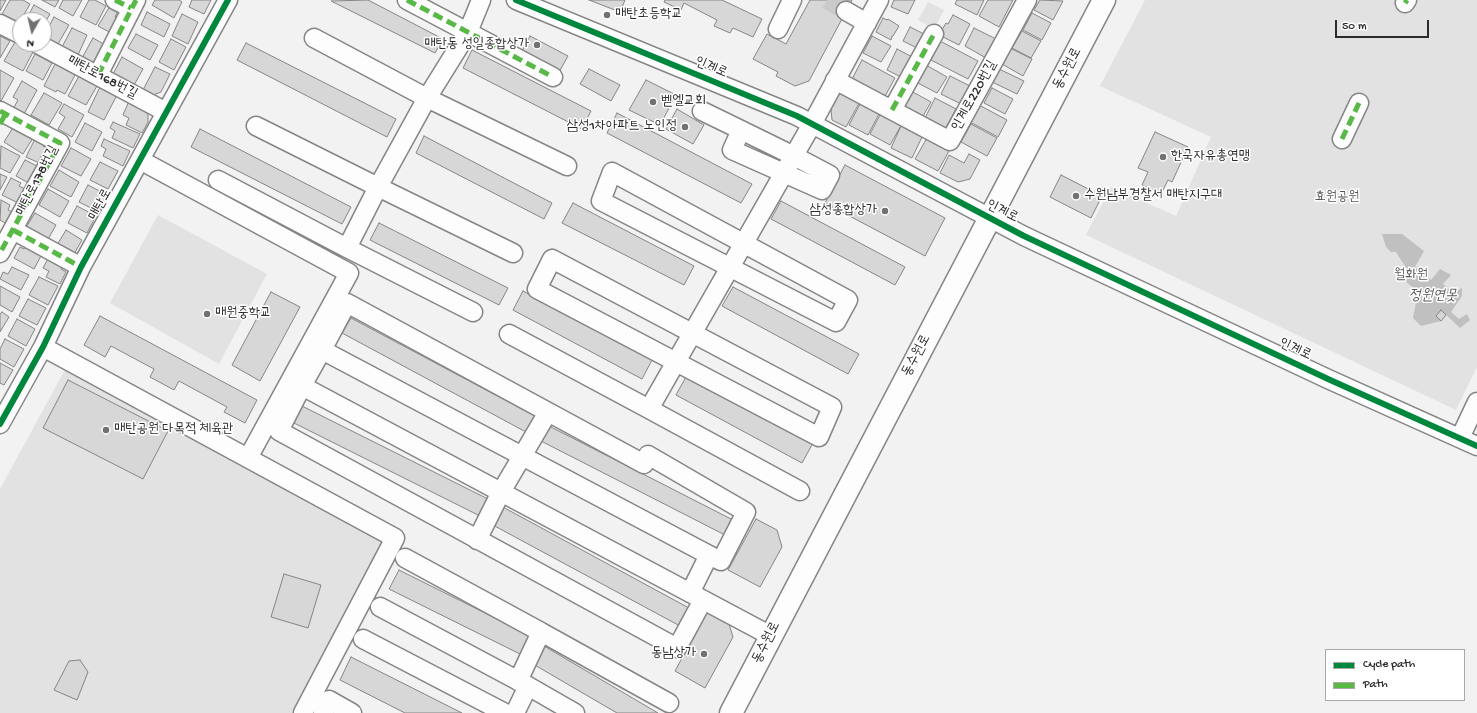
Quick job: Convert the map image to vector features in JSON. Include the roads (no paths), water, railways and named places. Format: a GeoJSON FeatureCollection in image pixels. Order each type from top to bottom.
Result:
{"type":"FeatureCollection","features":[{"type":"Feature","properties":{"kind":"main road","name":"동수원로"},"geometry":{"type":"LineString","coordinates":[[731,713],[1104,0]]}},
{"type":"Feature","properties":{"kind":"street"},"geometry":{"type":"LineString","coordinates":[[98,75],[134,4],[115,0]]}},
{"type":"Feature","properties":{"kind":"street","name":"매탄로"},"geometry":{"type":"LineString","coordinates":[[0,424],[43,347],[81,268],[228,0]]}},
{"type":"Feature","properties":{"kind":"street"},"geometry":{"type":"LineString","coordinates":[[407,0],[552,77]]}},
{"type":"Feature","properties":{"kind":"street"},"geometry":{"type":"LineString","coordinates":[[347,248],[378,187],[428,98],[468,32],[481,0]]}},
{"type":"Feature","properties":{"kind":"street","name":"인계로"},"geometry":{"type":"LineString","coordinates":[[516,0],[812,124],[989,218],[1328,379],[1477,446]]}},
{"type":"Feature","properties":{"kind":"street"},"geometry":{"type":"LineString","coordinates":[[778,29],[792,0]]}},
{"type":"Feature","properties":{"kind":"street"},"geometry":{"type":"LineString","coordinates":[[649,409],[812,124],[879,0]]}},
{"type":"Feature","properties":{"kind":"street","name":"인계로220번길"},"geometry":{"type":"LineString","coordinates":[[835,80],[950,141],[1027,0]]}},
{"type":"Feature","properties":{"kind":"street"},"geometry":{"type":"LineString","coordinates":[[846,11],[867,23]]}},
{"type":"Feature","properties":{"kind":"street"},"geometry":{"type":"LineString","coordinates":[[0,24],[12,30]]}},
{"type":"Feature","properties":{"kind":"street"},"geometry":{"type":"LineString","coordinates":[[892,110],[934,34]]}},
{"type":"Feature","properties":{"kind":"street"},"geometry":{"type":"LineString","coordinates":[[314,38],[428,98],[567,166]]}},
{"type":"Feature","properties":{"kind":"street","name":"매탄로168번길"},"geometry":{"type":"LineString","coordinates":[[52,51],[166,112]]}},
{"type":"Feature","properties":{"kind":"street"},"geometry":{"type":"LineString","coordinates":[[1342,138],[1359,103]]}},
{"type":"Feature","properties":{"kind":"street"},"geometry":{"type":"LineString","coordinates":[[702,111],[741,130],[794,156],[830,175],[822,190],[732,150],[741,130]]}},
{"type":"Feature","properties":{"kind":"street","name":"매탄로178번길"},"geometry":{"type":"LineString","coordinates":[[0,253],[60,143],[2,116]]}},
{"type":"Feature","properties":{"kind":"street"},"geometry":{"type":"LineString","coordinates":[[256,126],[513,253]]}},
{"type":"Feature","properties":{"kind":"street"},"geometry":{"type":"LineString","coordinates":[[140,160],[349,273],[248,458]]}},
{"type":"Feature","properties":{"kind":"street"},"geometry":{"type":"LineString","coordinates":[[612,172],[848,300],[836,322],[730,267],[601,201],[612,172]]}},
{"type":"Feature","properties":{"kind":"street"},"geometry":{"type":"LineString","coordinates":[[218,180],[472,312]]}},
{"type":"Feature","properties":{"kind":"street","name":"매탄로178번길"},"geometry":{"type":"LineString","coordinates":[[13,230],[81,268]]}},
{"type":"Feature","properties":{"kind":"street"},"geometry":{"type":"LineString","coordinates":[[552,259],[692,333],[832,408],[819,437],[537,289],[552,259]]}},
{"type":"Feature","properties":{"kind":"street"},"geometry":{"type":"LineString","coordinates":[[322,350],[709,555],[720,561],[746,512],[648,455],[644,464],[347,303],[302,386],[279,431],[677,648],[697,596],[709,555]]}},
{"type":"Feature","properties":{"kind":"street"},"geometry":{"type":"LineString","coordinates":[[509,334],[800,490]]}},
{"type":"Feature","properties":{"kind":"street"},"geometry":{"type":"LineString","coordinates":[[43,347],[395,538],[303,713]]}},
{"type":"Feature","properties":{"kind":"street"},"geometry":{"type":"LineString","coordinates":[[302,386],[770,636]]}},
{"type":"Feature","properties":{"kind":"street"},"geometry":{"type":"LineString","coordinates":[[1460,438],[1477,402]]}},
{"type":"Feature","properties":{"kind":"street"},"geometry":{"type":"LineString","coordinates":[[477,540],[501,492],[548,412]]}},
{"type":"Feature","properties":{"kind":"street"},"geometry":{"type":"LineString","coordinates":[[405,558],[669,704]]}},
{"type":"Feature","properties":{"kind":"street"},"geometry":{"type":"LineString","coordinates":[[380,607],[523,683],[575,713]]}},
{"type":"Feature","properties":{"kind":"street"},"geometry":{"type":"LineString","coordinates":[[515,713],[523,683],[541,632]]}},
{"type":"Feature","properties":{"kind":"street"},"geometry":{"type":"LineString","coordinates":[[363,639],[506,713]]}},
{"type":"Feature","properties":{"kind":"street"},"geometry":{"type":"LineString","coordinates":[[323,713],[329,700],[352,713]]}},
{"type":"Feature","properties":{"kind":"water","name":"정원연못"},"geometry":{"type":"Polygon","coordinates":[[[1382,234],[1402,234],[1424,251],[1415,267],[1431,280],[1440,269],[1451,275],[1443,284],[1453,293],[1462,288],[1462,296],[1451,312],[1459,319],[1467,314],[1470,320],[1460,328],[1441,310],[1436,316],[1441,321],[1421,326],[1413,318],[1418,292],[1404,280],[1408,271],[1396,252],[1391,252],[1386,247],[1382,234]]]}},
{"type":"Feature","properties":{"kind":"tunnel"},"geometry":{"type":"LineString","coordinates":[[827,0],[846,11]]}},
{"type":"Feature","properties":{"kind":"place","name":"매탄초등학교"},"geometry":{"type":"Point","coordinates":[607,15]}},
{"type":"Feature","properties":{"kind":"place","name":"매탄동 성일종합상가"},"geometry":{"type":"Point","coordinates":[537,45]}},
{"type":"Feature","properties":{"kind":"place","name":"벧엘교회"},"geometry":{"type":"Point","coordinates":[653,102]}},
{"type":"Feature","properties":{"kind":"place","name":"삼성1차아파트 노인정"},"geometry":{"type":"Point","coordinates":[685,127]}},
{"type":"Feature","properties":{"kind":"place","name":"한국자유총연맹"},"geometry":{"type":"Point","coordinates":[1163,157]}},
{"type":"Feature","properties":{"kind":"place","name":"수원남부경찰서 매탄지구대"},"geometry":{"type":"Point","coordinates":[1076,196]}},
{"type":"Feature","properties":{"kind":"place","name":"삼성종합상가"},"geometry":{"type":"Point","coordinates":[885,211]}},
{"type":"Feature","properties":{"kind":"place","name":"매원중학교"},"geometry":{"type":"Point","coordinates":[207,314]}},
{"type":"Feature","properties":{"kind":"place","name":"매탄공원 다목적 체육관"},"geometry":{"type":"Point","coordinates":[106,430]}},
{"type":"Feature","properties":{"kind":"place","name":"동남상가"},"geometry":{"type":"Point","coordinates":[704,654]}},
{"type":"Feature","properties":{"kind":"park label","name":"효원공원"},"geometry":{"type":"Point","coordinates":[1337,198]}},
{"type":"Feature","properties":{"kind":"park label","name":"월화원"},"geometry":{"type":"Point","coordinates":[1411,276]}}]}
